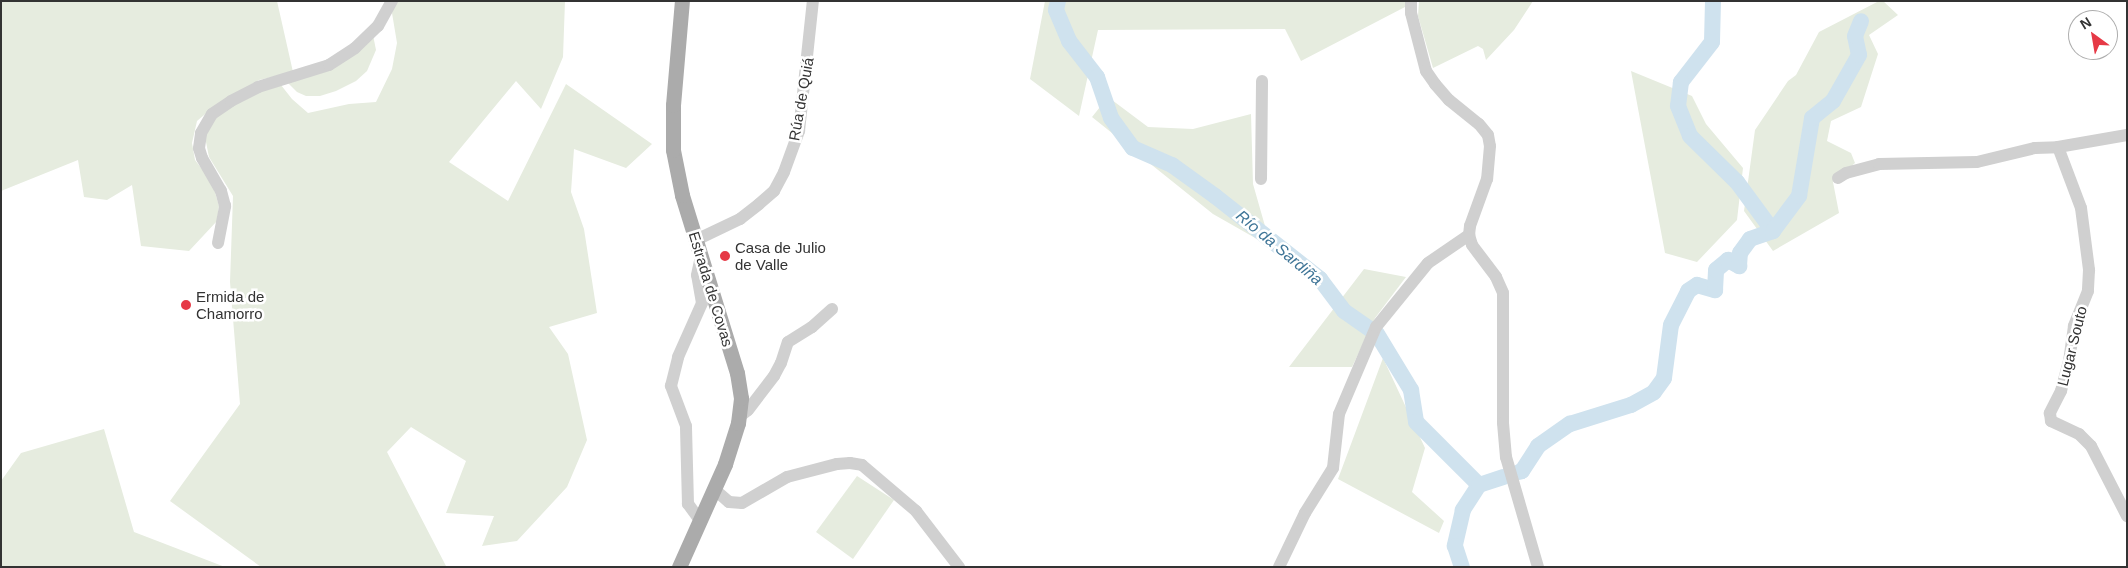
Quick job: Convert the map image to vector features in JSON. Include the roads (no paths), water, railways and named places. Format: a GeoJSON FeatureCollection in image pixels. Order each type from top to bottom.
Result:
{"type":"FeatureCollection","features":[{"type":"Feature","properties":{"kind":"main road","name":"Estrada de Covas"},"geometry":{"type":"LineString","coordinates":[[679,567],[725,464],[739,417],[741,398],[737,373],[682,195],[672,150],[673,105],[682,1]]}},
{"type":"Feature","properties":{"kind":"street"},"geometry":{"type":"LineString","coordinates":[[218,242],[225,206],[221,191],[202,158],[199,148],[201,133],[212,114],[230,101],[258,87],[329,65],[356,48],[367,37],[382,19],[392,1]]}},
{"type":"Feature","properties":{"kind":"street","name":"Rúa de Quiá"},"geometry":{"type":"LineString","coordinates":[[696,240],[740,219],[774,191],[784,172],[799,131],[813,1]]}},
{"type":"Feature","properties":{"kind":"street"},"geometry":{"type":"LineString","coordinates":[[1411,1],[1411,14],[1426,70],[1444,95],[1479,124],[1488,136],[1490,146],[1487,179],[1470,226],[1469,234],[1472,245],[1496,277],[1503,293],[1503,423],[1506,457],[1538,567]]}},
{"type":"Feature","properties":{"kind":"street"},"geometry":{"type":"LineString","coordinates":[[1261,179],[1262,81]]}},
{"type":"Feature","properties":{"kind":"street"},"geometry":{"type":"LineString","coordinates":[[1838,178],[1846,173],[1879,164],[1968,162],[2036,148],[2058,147],[2127,135]]}},
{"type":"Feature","properties":{"kind":"street","name":"Lugar Souto"},"geometry":{"type":"LineString","coordinates":[[2058,147],[2081,208],[2089,270],[2088,290],[2074,326],[2069,361],[2061,391],[2050,413],[2051,421],[2079,434],[2091,446],[2127,516]]}},
{"type":"Feature","properties":{"kind":"street"},"geometry":{"type":"LineString","coordinates":[[1279,567],[1305,513],[1333,468],[1339,414],[1376,327],[1428,263],[1469,234]]}},
{"type":"Feature","properties":{"kind":"street"},"geometry":{"type":"LineString","coordinates":[[700,519],[688,504],[686,426],[671,386],[678,357],[702,304],[697,275],[701,256]]}},
{"type":"Feature","properties":{"kind":"street"},"geometry":{"type":"LineString","coordinates":[[739,417],[748,410],[774,376],[781,363],[788,342],[812,327],[832,310]]}},
{"type":"Feature","properties":{"kind":"street"},"geometry":{"type":"LineString","coordinates":[[714,489],[729,502],[742,503],[787,477],[837,464],[850,463],[862,465],[916,511],[959,567]]}},
{"type":"Feature","properties":{"kind":"waterway","name":"Río da Sardiña"},"geometry":{"type":"LineString","coordinates":[[1058,1],[1056,10],[1069,41],[1097,77],[1111,118],[1133,148],[1172,165],[1215,196],[1320,279],[1344,311],[1377,334],[1411,390],[1416,422],[1479,485],[1463,510],[1455,546],[1462,567]]}},
{"type":"Feature","properties":{"kind":"waterway"},"geometry":{"type":"LineString","coordinates":[[1713,1],[1712,42],[1681,82],[1678,106],[1690,136],[1737,182],[1773,231]]}},
{"type":"Feature","properties":{"kind":"waterway"},"geometry":{"type":"LineString","coordinates":[[1519,472],[1522,471],[1538,446],[1570,424],[1631,405],[1654,392],[1664,378],[1671,325],[1688,291],[1697,285],[1715,290],[1716,270],[1728,260],[1739,266],[1740,253],[1750,239],[1773,231],[1799,196],[1812,118],[1833,101],[1859,55],[1855,36],[1861,21]]}},
{"type":"Feature","properties":{"kind":"waterway"},"geometry":{"type":"LineString","coordinates":[[1479,485],[1504,477]]}},
{"type":"Feature","properties":{"kind":"place","name":"Casa de Julio de Valle"},"geometry":{"type":"Point","coordinates":[725,256]}},
{"type":"Feature","properties":{"kind":"place","name":"Ermida de Chamorro"},"geometry":{"type":"Point","coordinates":[186,305]}}]}
